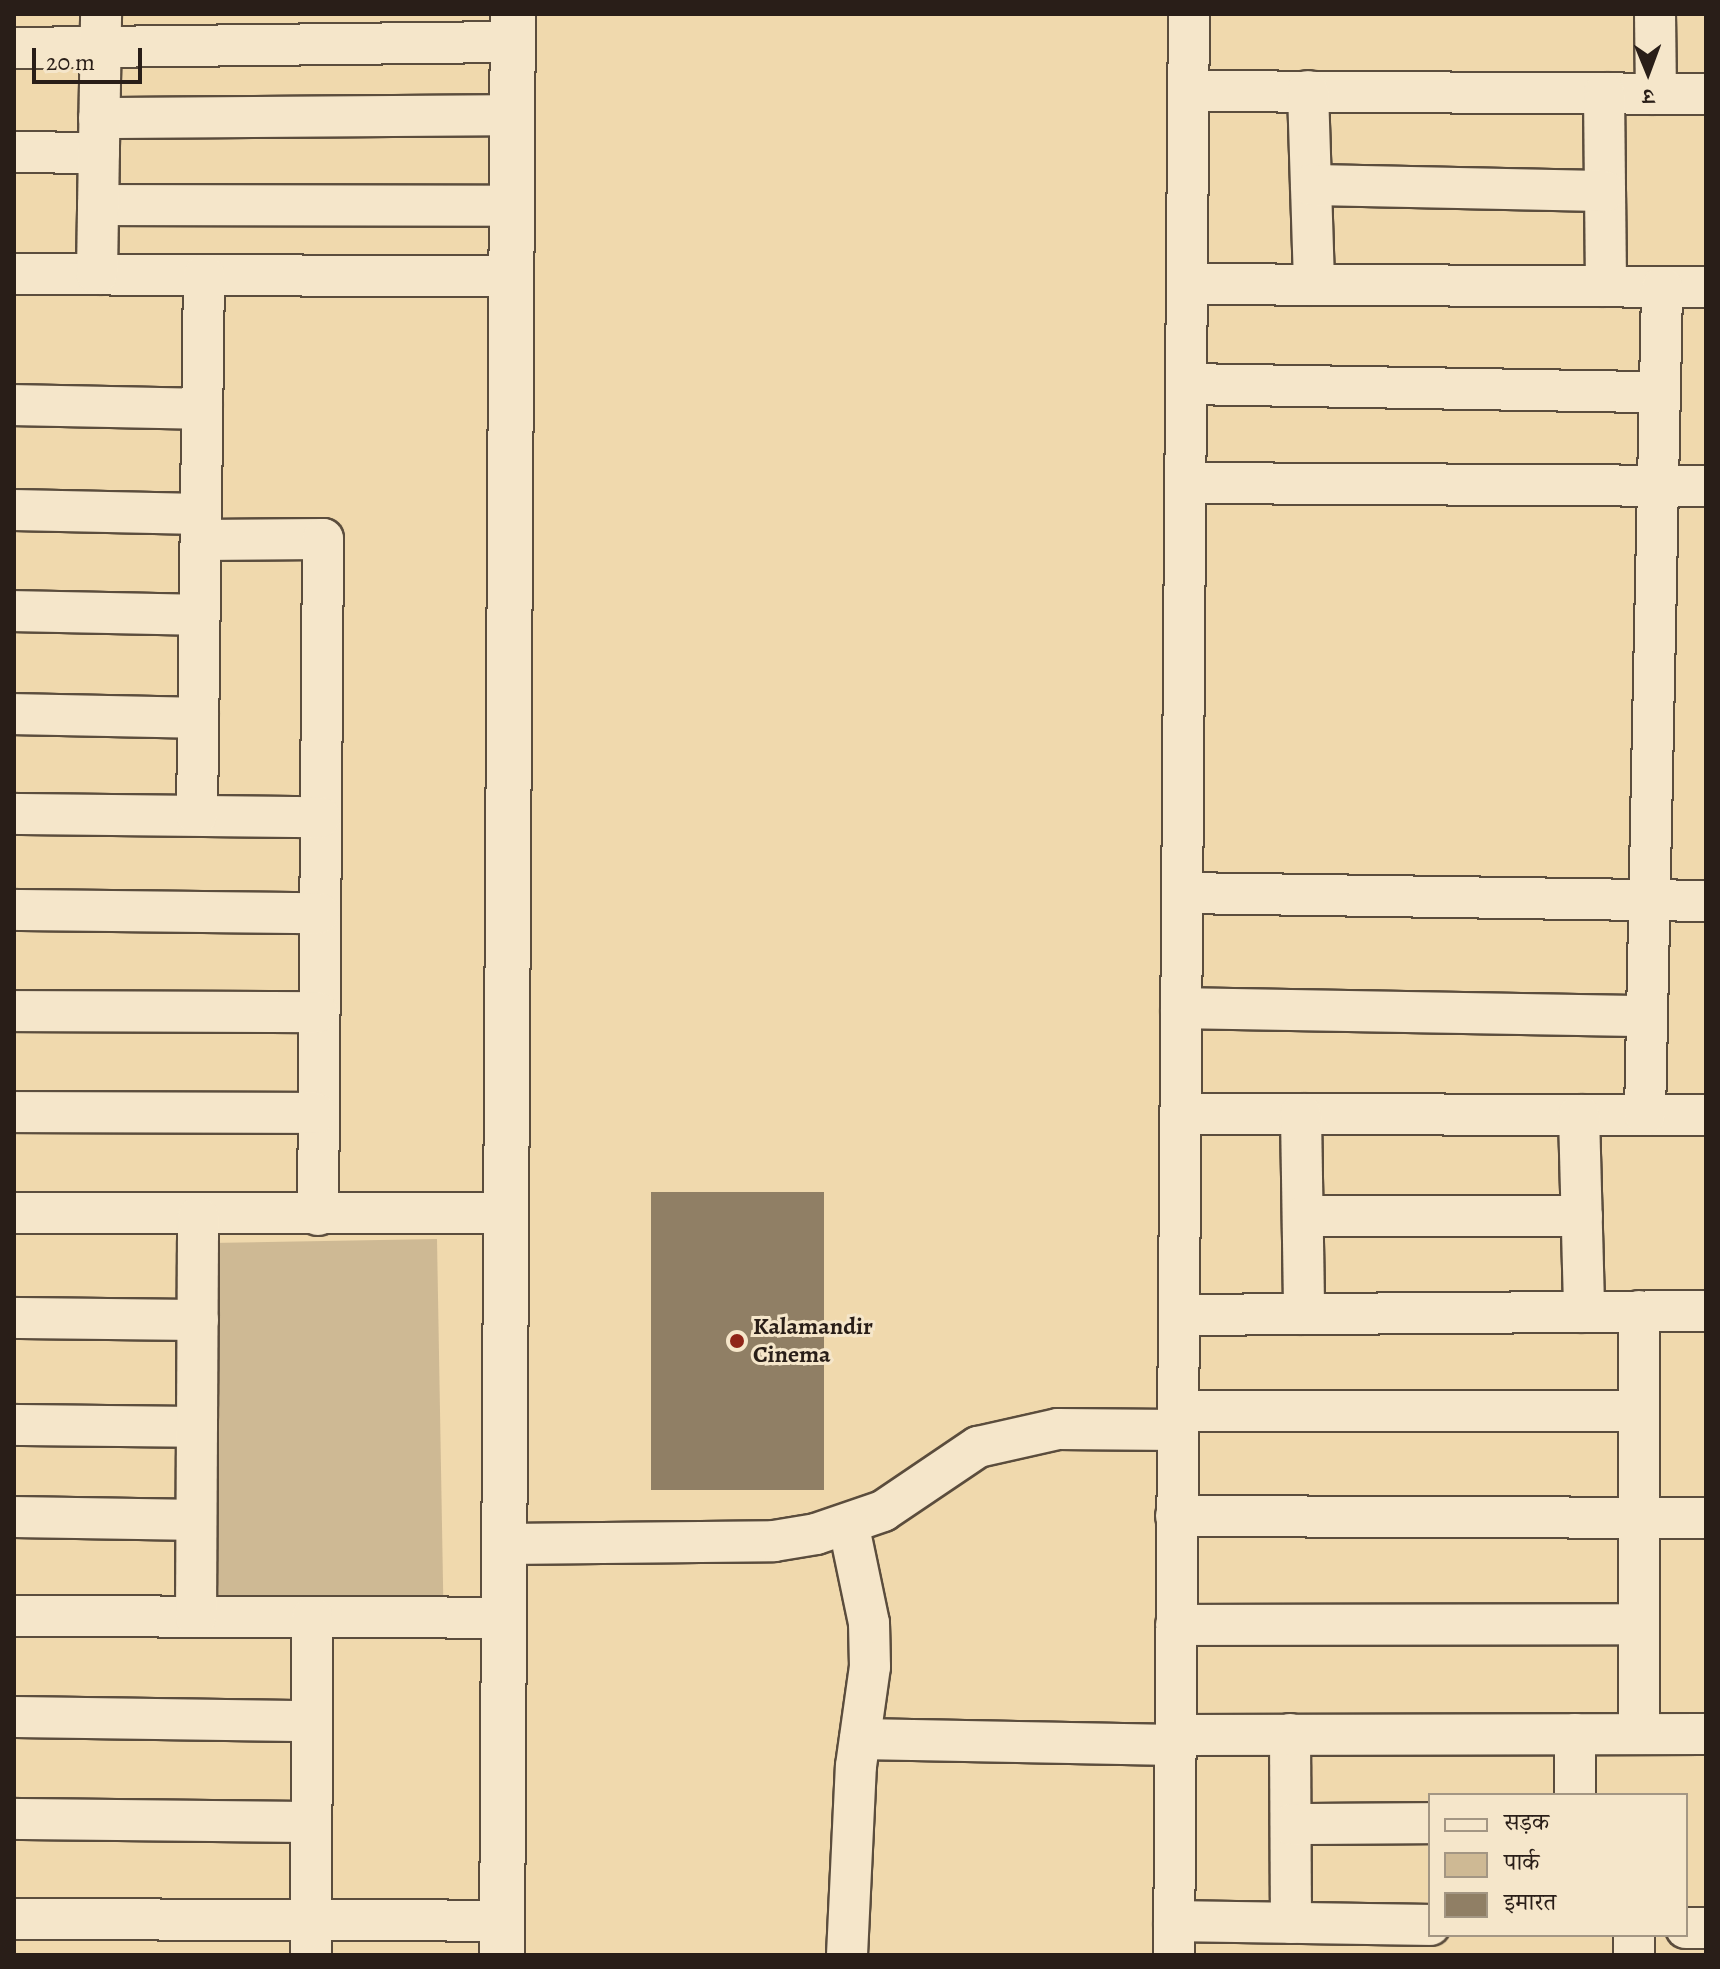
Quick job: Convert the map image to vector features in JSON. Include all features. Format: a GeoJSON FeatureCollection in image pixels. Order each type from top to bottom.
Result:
{"type":"FeatureCollection","features":[{"type":"Feature","properties":{"kind":"street"},"geometry":{"type":"LineString","coordinates":[[1189,14],[1174,1938],[1291,1923],[1428,1925]]}},
{"type":"Feature","properties":{"kind":"street"},"geometry":{"type":"LineString","coordinates":[[1655,14],[1656,94]]}},
{"type":"Feature","properties":{"kind":"street"},"geometry":{"type":"LineString","coordinates":[[14,48],[100,31],[513,28],[502,1938],[311,1937],[14,1919]]}},
{"type":"Feature","properties":{"kind":"street"},"geometry":{"type":"LineString","coordinates":[[97,274],[100,31]]}},
{"type":"Feature","properties":{"kind":"street"},"geometry":{"type":"LineString","coordinates":[[1189,91],[1706,94]]}},
{"type":"Feature","properties":{"kind":"street"},"geometry":{"type":"LineString","coordinates":[[1308,91],[1314,285]]}},
{"type":"Feature","properties":{"kind":"street"},"geometry":{"type":"LineString","coordinates":[[1604,93],[1606,286]]}},
{"type":"Feature","properties":{"kind":"street"},"geometry":{"type":"LineString","coordinates":[[14,152],[99,136],[513,115]]}},
{"type":"Feature","properties":{"kind":"street"},"geometry":{"type":"LineString","coordinates":[[1311,185],[1605,191]]}},
{"type":"Feature","properties":{"kind":"street"},"geometry":{"type":"LineString","coordinates":[[98,205],[512,206]]}},
{"type":"Feature","properties":{"kind":"street"},"geometry":{"type":"LineString","coordinates":[[14,274],[512,277]]}},
{"type":"Feature","properties":{"kind":"street"},"geometry":{"type":"LineString","coordinates":[[197,815],[204,275]]}},
{"type":"Feature","properties":{"kind":"street"},"geometry":{"type":"LineString","coordinates":[[1187,284],[1706,287]]}},
{"type":"Feature","properties":{"kind":"street"},"geometry":{"type":"LineString","coordinates":[[1645,1115],[1645,900],[1662,287]]}},
{"type":"Feature","properties":{"kind":"street"},"geometry":{"type":"LineString","coordinates":[[1186,384],[1659,392]]}},
{"type":"Feature","properties":{"kind":"street"},"geometry":{"type":"LineString","coordinates":[[14,405],[202,409]]}},
{"type":"Feature","properties":{"kind":"street"},"geometry":{"type":"LineString","coordinates":[[1185,483],[1706,486]]}},
{"type":"Feature","properties":{"kind":"street"},"geometry":{"type":"LineString","coordinates":[[14,510],[323,539],[316,1113],[318,1215]]}},
{"type":"Feature","properties":{"kind":"street"},"geometry":{"type":"LineString","coordinates":[[14,611],[199,615]]}},
{"type":"Feature","properties":{"kind":"street"},"geometry":{"type":"LineString","coordinates":[[14,714],[198,718]]}},
{"type":"Feature","properties":{"kind":"street"},"geometry":{"type":"LineString","coordinates":[[14,814],[320,817]]}},
{"type":"Feature","properties":{"kind":"street"},"geometry":{"type":"LineString","coordinates":[[1182,893],[1706,901]]}},
{"type":"Feature","properties":{"kind":"street"},"geometry":{"type":"LineString","coordinates":[[14,910],[319,913]]}},
{"type":"Feature","properties":{"kind":"street"},"geometry":{"type":"LineString","coordinates":[[1181,1008],[1645,1016]]}},
{"type":"Feature","properties":{"kind":"street"},"geometry":{"type":"LineString","coordinates":[[14,1011],[317,1012]]}},
{"type":"Feature","properties":{"kind":"street"},"geometry":{"type":"LineString","coordinates":[[14,1112],[316,1113]]}},
{"type":"Feature","properties":{"kind":"street"},"geometry":{"type":"LineString","coordinates":[[1180,1114],[1706,1115]]}},
{"type":"Feature","properties":{"kind":"street"},"geometry":{"type":"LineString","coordinates":[[1301,1114],[1304,1314]]}},
{"type":"Feature","properties":{"kind":"street"},"geometry":{"type":"LineString","coordinates":[[1579,1115],[1584,1312]]}},
{"type":"Feature","properties":{"kind":"street"},"geometry":{"type":"LineString","coordinates":[[14,1213],[198,1217],[506,1213]]}},
{"type":"Feature","properties":{"kind":"street"},"geometry":{"type":"LineString","coordinates":[[1303,1216],[1582,1216]]}},
{"type":"Feature","properties":{"kind":"street"},"geometry":{"type":"LineString","coordinates":[[196,1617],[198,1217]]}},
{"type":"Feature","properties":{"kind":"street"},"geometry":{"type":"LineString","coordinates":[[1639,1311],[1639,1734]]}},
{"type":"Feature","properties":{"kind":"street"},"geometry":{"type":"LineString","coordinates":[[1179,1315],[1706,1311]]}},
{"type":"Feature","properties":{"kind":"street"},"geometry":{"type":"LineString","coordinates":[[14,1318],[198,1320]]}},
{"type":"Feature","properties":{"kind":"street"},"geometry":{"type":"LineString","coordinates":[[504,1544],[774,1541],[849,1527],[978,1447],[1058,1429],[1178,1420],[1639,1411]]}},
{"type":"Feature","properties":{"kind":"street"},"geometry":{"type":"LineString","coordinates":[[14,1425],[197,1427]]}},
{"type":"Feature","properties":{"kind":"street"},"geometry":{"type":"LineString","coordinates":[[1176,1516],[1706,1518]]}},
{"type":"Feature","properties":{"kind":"street"},"geometry":{"type":"LineString","coordinates":[[14,1517],[196,1520]]}},
{"type":"Feature","properties":{"kind":"street"},"geometry":{"type":"LineString","coordinates":[[847,1955],[869,1623],[849,1527]]}},
{"type":"Feature","properties":{"kind":"street"},"geometry":{"type":"LineString","coordinates":[[14,1616],[503,1618]]}},
{"type":"Feature","properties":{"kind":"street"},"geometry":{"type":"LineString","coordinates":[[311,1937],[312,1617]]}},
{"type":"Feature","properties":{"kind":"street"},"geometry":{"type":"LineString","coordinates":[[1176,1625],[1639,1624]]}},
{"type":"Feature","properties":{"kind":"street"},"geometry":{"type":"LineString","coordinates":[[14,1717],[311,1721]]}},
{"type":"Feature","properties":{"kind":"street"},"geometry":{"type":"LineString","coordinates":[[860,1739],[1175,1740],[1290,1734],[1706,1734]]}},
{"type":"Feature","properties":{"kind":"street"},"geometry":{"type":"LineString","coordinates":[[1290,1734],[1291,1923]]}},
{"type":"Feature","properties":{"kind":"street"},"geometry":{"type":"LineString","coordinates":[[1575,1734],[1575,1793]]}},
{"type":"Feature","properties":{"kind":"street"},"geometry":{"type":"LineString","coordinates":[[14,1819],[311,1822]]}},
{"type":"Feature","properties":{"kind":"street"},"geometry":{"type":"LineString","coordinates":[[1291,1824],[1428,1823]]}},
{"type":"Feature","properties":{"kind":"green space"},"geometry":{"type":"Polygon","coordinates":[[[437,1239],[443,1595],[216,1599],[210,1243],[437,1239]]]}},
{"type":"Feature","properties":{"kind":"building","name":"Kalamandir Cinema"},"geometry":{"type":"Polygon","coordinates":[[[651,1192],[824,1192],[824,1490],[651,1490],[651,1192]]]}},
{"type":"Feature","properties":{"kind":"place","name":"Kalamandir Cinema"},"geometry":{"type":"Point","coordinates":[737,1341]}}]}
